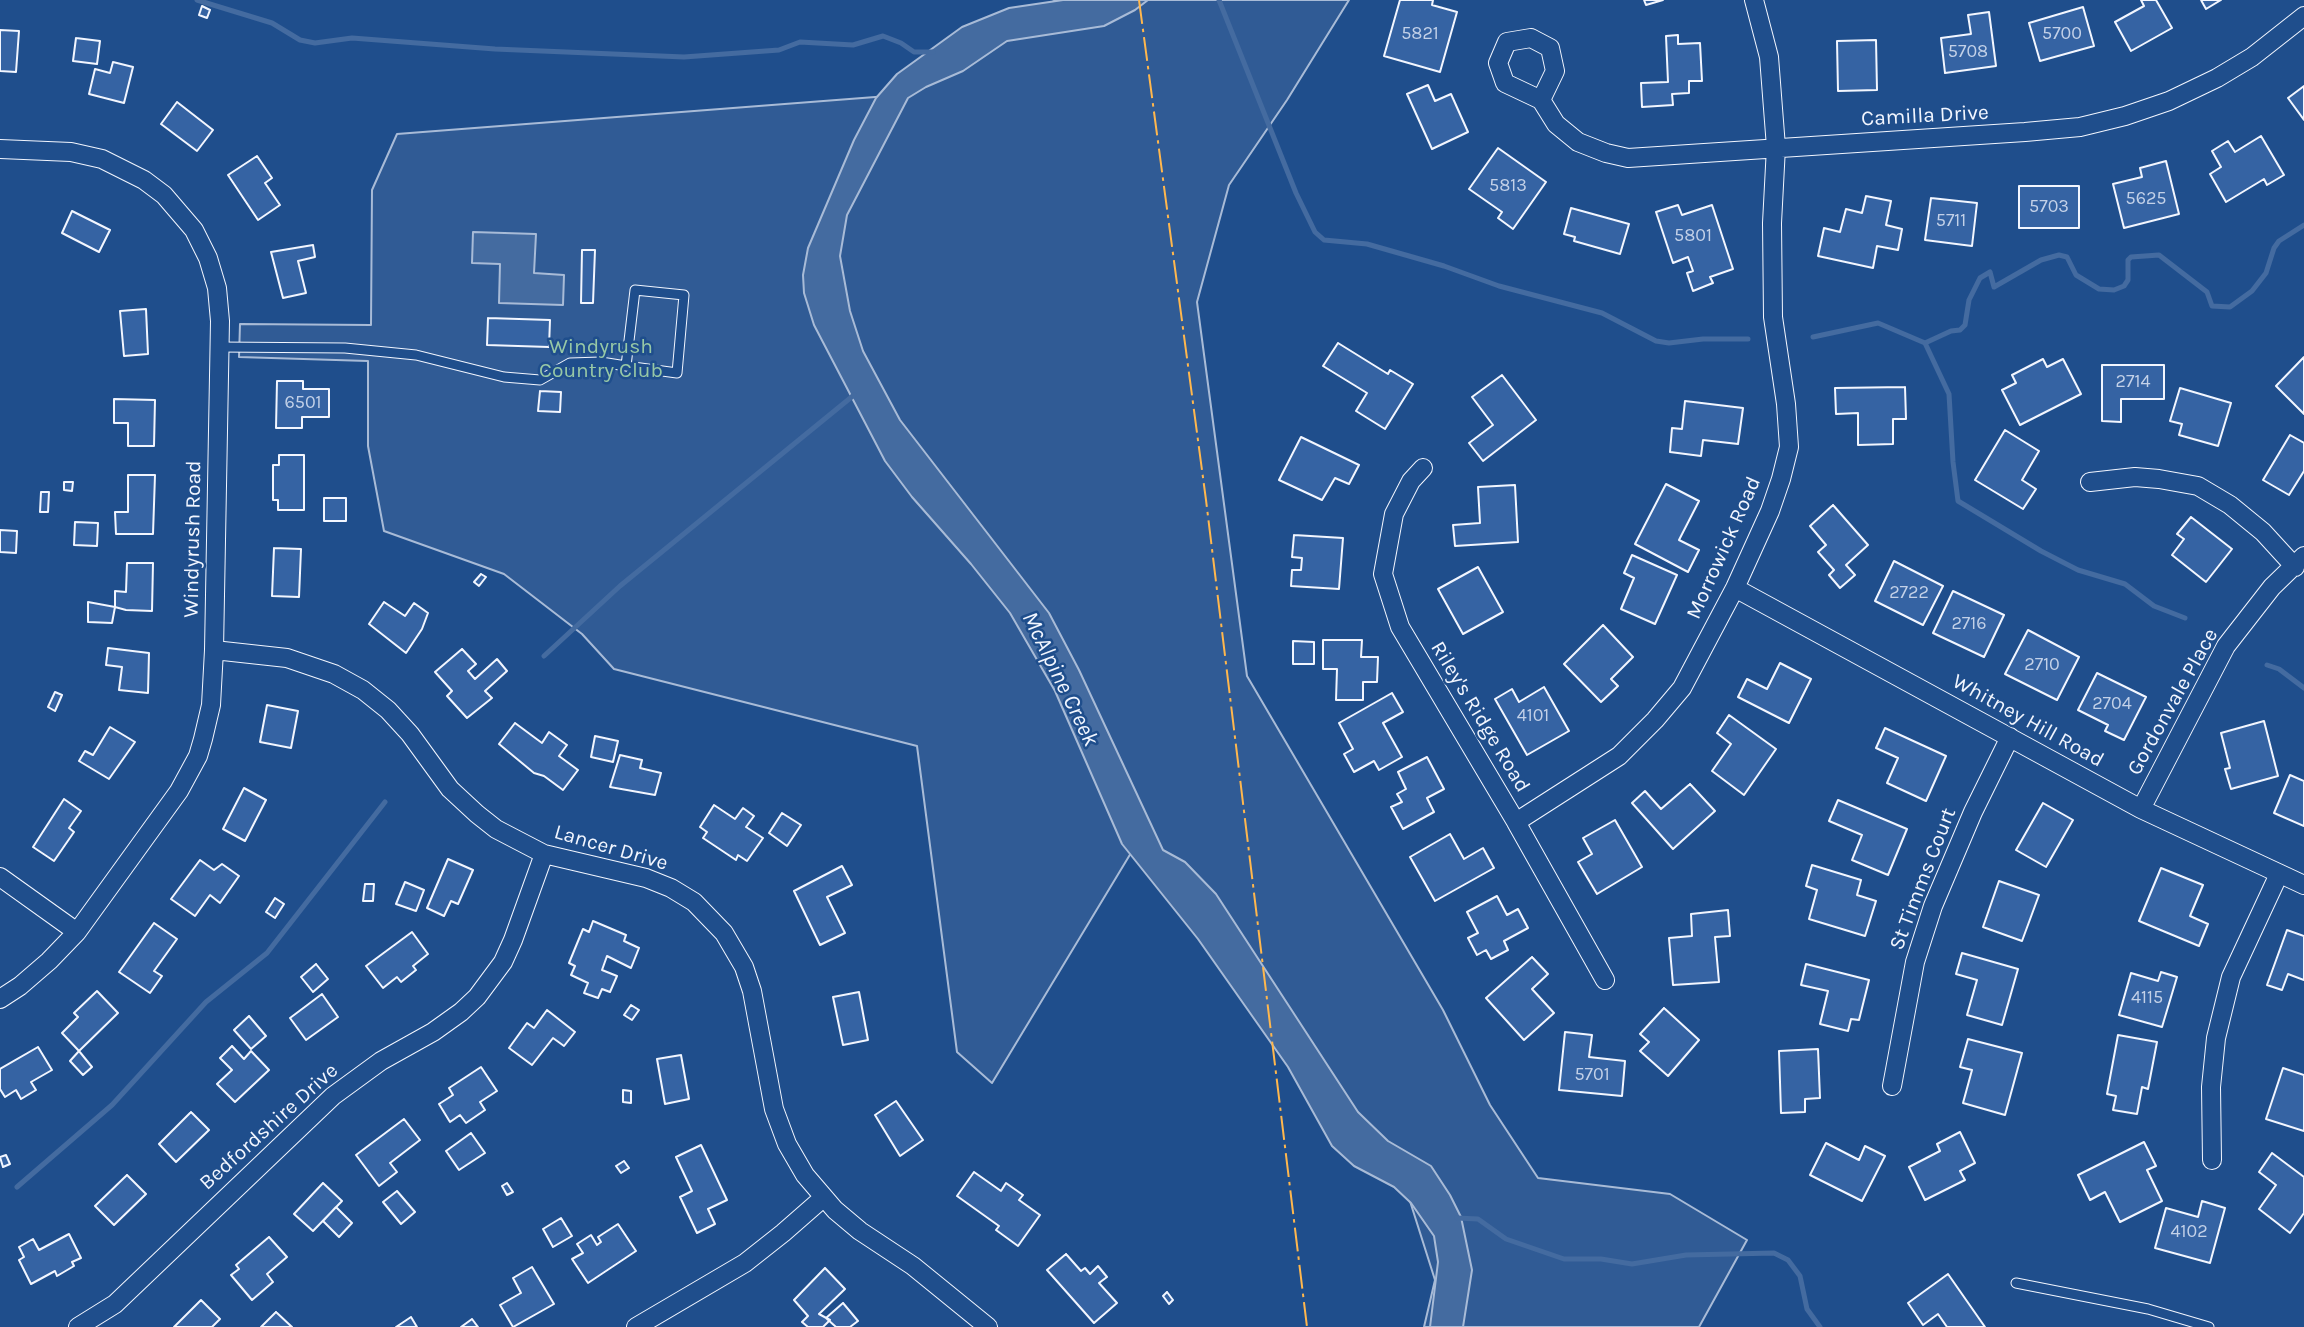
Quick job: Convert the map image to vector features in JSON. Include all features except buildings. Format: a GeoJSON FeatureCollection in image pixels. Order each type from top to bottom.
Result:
{"type":"FeatureCollection","features":[{"type":"Feature","properties":{"kind":"street","name":"Morrowick Road"},"geometry":{"type":"LineString","coordinates":[[1516,822],[1619,756],[1682,688],[1735,588],[1770,510],[1789,447],[1786,404],[1773,317],[1772,223],[1776,147],[1769,57],[1754,0]]}},
{"type":"Feature","properties":{"kind":"street","name":"Camilla Drive"},"geometry":{"type":"LineString","coordinates":[[1541,100],[1556,124],[1578,142],[1628,158],[2080,127],[2102,123],[2169,101],[2217,78],[2252,57],[2304,16]]}},
{"type":"Feature","properties":{"kind":"street","name":"Windyrush Road"},"geometry":{"type":"LineString","coordinates":[[0,149],[71,152],[102,159],[145,180],[164,195],[194,230],[208,258],[219,304],[214,650],[211,705],[203,739],[179,791],[76,932],[50,961],[0,999]]}},
{"type":"Feature","properties":{"kind":"street","name":"Riley's Ridge Road"},"geometry":{"type":"LineString","coordinates":[[1423,468],[1411,481],[1394,514],[1382,574],[1400,627],[1516,822],[1605,980]]}},
{"type":"Feature","properties":{"kind":"street"},"geometry":{"type":"LineString","coordinates":[[2090,482],[2115,477],[2135,477],[2198,486],[2230,505],[2299,562]]}},
{"type":"Feature","properties":{"kind":"street","name":"Gordonvale Place"},"geometry":{"type":"LineString","coordinates":[[2141,809],[2226,646],[2272,587],[2299,562]]}},
{"type":"Feature","properties":{"kind":"street","name":"Whitney Hill Road"},"geometry":{"type":"LineString","coordinates":[[1735,588],[2141,809],[2304,885]]}},
{"type":"Feature","properties":{"kind":"street","name":"Lancer Drive"},"geometry":{"type":"LineString","coordinates":[[214,650],[287,658],[327,670],[363,690],[388,710],[410,734],[439,775],[470,808],[496,829],[544,853],[646,878],[671,888],[694,902],[713,920],[739,955],[748,979],[774,1109],[780,1128],[805,1175],[823,1198],[860,1231],[913,1266],[988,1327]]}},
{"type":"Feature","properties":{"kind":"street","name":"St Timms Court"},"geometry":{"type":"LineString","coordinates":[[1892,1086],[1915,962],[1933,906],[1973,812],[2010,737]]}},
{"type":"Feature","properties":{"kind":"street","name":"Bedfordshire Drive"},"geometry":{"type":"LineString","coordinates":[[78,1327],[115,1304],[333,1096],[382,1061],[433,1032],[461,1012],[477,996],[503,962],[544,853]]}},
{"type":"Feature","properties":{"kind":"street"},"geometry":{"type":"LineString","coordinates":[[2213,1160],[2211,1087],[2216,1038],[2231,977],[2279,874]]}},
{"type":"Feature","properties":{"kind":"street"},"geometry":{"type":"LineString","coordinates":[[0,877],[76,932]]}},
{"type":"Feature","properties":{"kind":"street"},"geometry":{"type":"LineString","coordinates":[[636,1327],[745,1263],[823,1198]]}},
{"type":"Feature","properties":{"kind":"lane"},"geometry":{"type":"LineString","coordinates":[[219,347],[345,348],[416,355],[504,377],[540,380],[570,363],[601,362],[626,366],[677,373],[684,295],[635,290],[626,366]]}},
{"type":"Feature","properties":{"kind":"lane"},"geometry":{"type":"LineString","coordinates":[[2017,1283],[2147,1309],[2209,1327]]}},
{"type":"Feature","properties":{"kind":"shaded area"},"geometry":{"type":"Polygon","coordinates":[[[1056,0],[1349,0],[1287,100],[1229,185],[1197,302],[1247,676],[1443,1010],[1490,1105],[1538,1178],[1670,1194],[1747,1240],[1699,1327],[1424,1327],[1435,1280],[1409,1198],[1137,843],[992,1083],[957,1052],[917,746],[614,669],[582,634],[504,574],[384,531],[368,446],[368,361],[239,357],[240,324],[371,325],[372,190],[397,134],[901,95],[937,65],[1056,0]]]}},
{"type":"Feature","properties":{"kind":"water","name":"McAlpine Creek"},"geometry":{"type":"Polygon","coordinates":[[[1063,0],[1148,0],[1104,26],[1007,41],[963,71],[908,98],[847,215],[840,256],[850,311],[863,351],[900,420],[1049,613],[1079,670],[1163,850],[1185,862],[1216,894],[1358,1112],[1388,1141],[1431,1166],[1450,1195],[1461,1217],[1472,1270],[1463,1327],[1430,1327],[1438,1262],[1434,1236],[1411,1203],[1394,1187],[1354,1166],[1332,1146],[1288,1067],[1198,939],[1122,844],[1055,691],[1010,613],[885,461],[814,325],[804,293],[803,275],[808,248],[854,140],[876,98],[897,74],[962,27],[1009,8],[1063,0]]]}},
{"type":"Feature","properties":{"kind":"water"},"geometry":{"type":"Polygon","coordinates":[[[473,232],[536,234],[534,273],[564,275],[563,305],[499,303],[500,264],[472,263],[473,232]]]}},
{"type":"Feature","properties":{"kind":"waterway"},"geometry":{"type":"LineString","coordinates":[[197,0],[272,23],[300,40],[315,43],[352,38],[495,49],[684,57],[779,50],[800,42],[853,45],[883,36],[914,52],[933,52]]}},
{"type":"Feature","properties":{"kind":"waterway"},"geometry":{"type":"LineString","coordinates":[[1219,0],[1296,193],[1315,232],[1324,240],[1367,244],[1444,266],[1499,286],[1602,313],[1656,341],[1669,343],[1703,339],[1748,339]]}},
{"type":"Feature","properties":{"kind":"waterway"},"geometry":{"type":"LineString","coordinates":[[1925,343],[1951,331],[1960,330],[1965,325],[1969,300],[1980,278],[1990,272],[1994,287],[2041,260],[2059,255],[2067,257],[2076,275],[2099,289],[2114,290],[2124,286],[2128,280],[2128,260],[2131,257],[2159,255],[2207,292],[2212,306],[2230,307],[2252,291],[2266,273],[2279,241],[2304,225]]}},
{"type":"Feature","properties":{"kind":"waterway"},"geometry":{"type":"LineString","coordinates":[[1813,337],[1878,323],[1925,343],[1949,394],[1958,501],[2041,551],[2078,570],[2125,584],[2154,606],[2185,618]]}},
{"type":"Feature","properties":{"kind":"waterway"},"geometry":{"type":"LineString","coordinates":[[544,656],[620,586],[854,395]]}},
{"type":"Feature","properties":{"kind":"waterway"},"geometry":{"type":"LineString","coordinates":[[2267,665],[2279,669],[2304,688]]}},
{"type":"Feature","properties":{"kind":"waterway"},"geometry":{"type":"LineString","coordinates":[[17,1187],[112,1105],[206,1002],[267,953],[385,802]]}},
{"type":"Feature","properties":{"kind":"waterway"},"geometry":{"type":"LineString","coordinates":[[1457,1218],[1478,1219],[1506,1239],[1564,1259],[1601,1259],[1632,1264],[1686,1255],[1774,1253],[1788,1260],[1800,1276],[1807,1309],[1820,1327]]}},
{"type":"Feature","properties":{"kind":"power"},"geometry":{"type":"LineString","coordinates":[[1139,0],[1206,500],[1307,1327]]}},
{"type":"Feature","properties":{"kind":"park label","name":"Windyrush Country Club"},"geometry":{"type":"Point","coordinates":[601,359]}}]}
